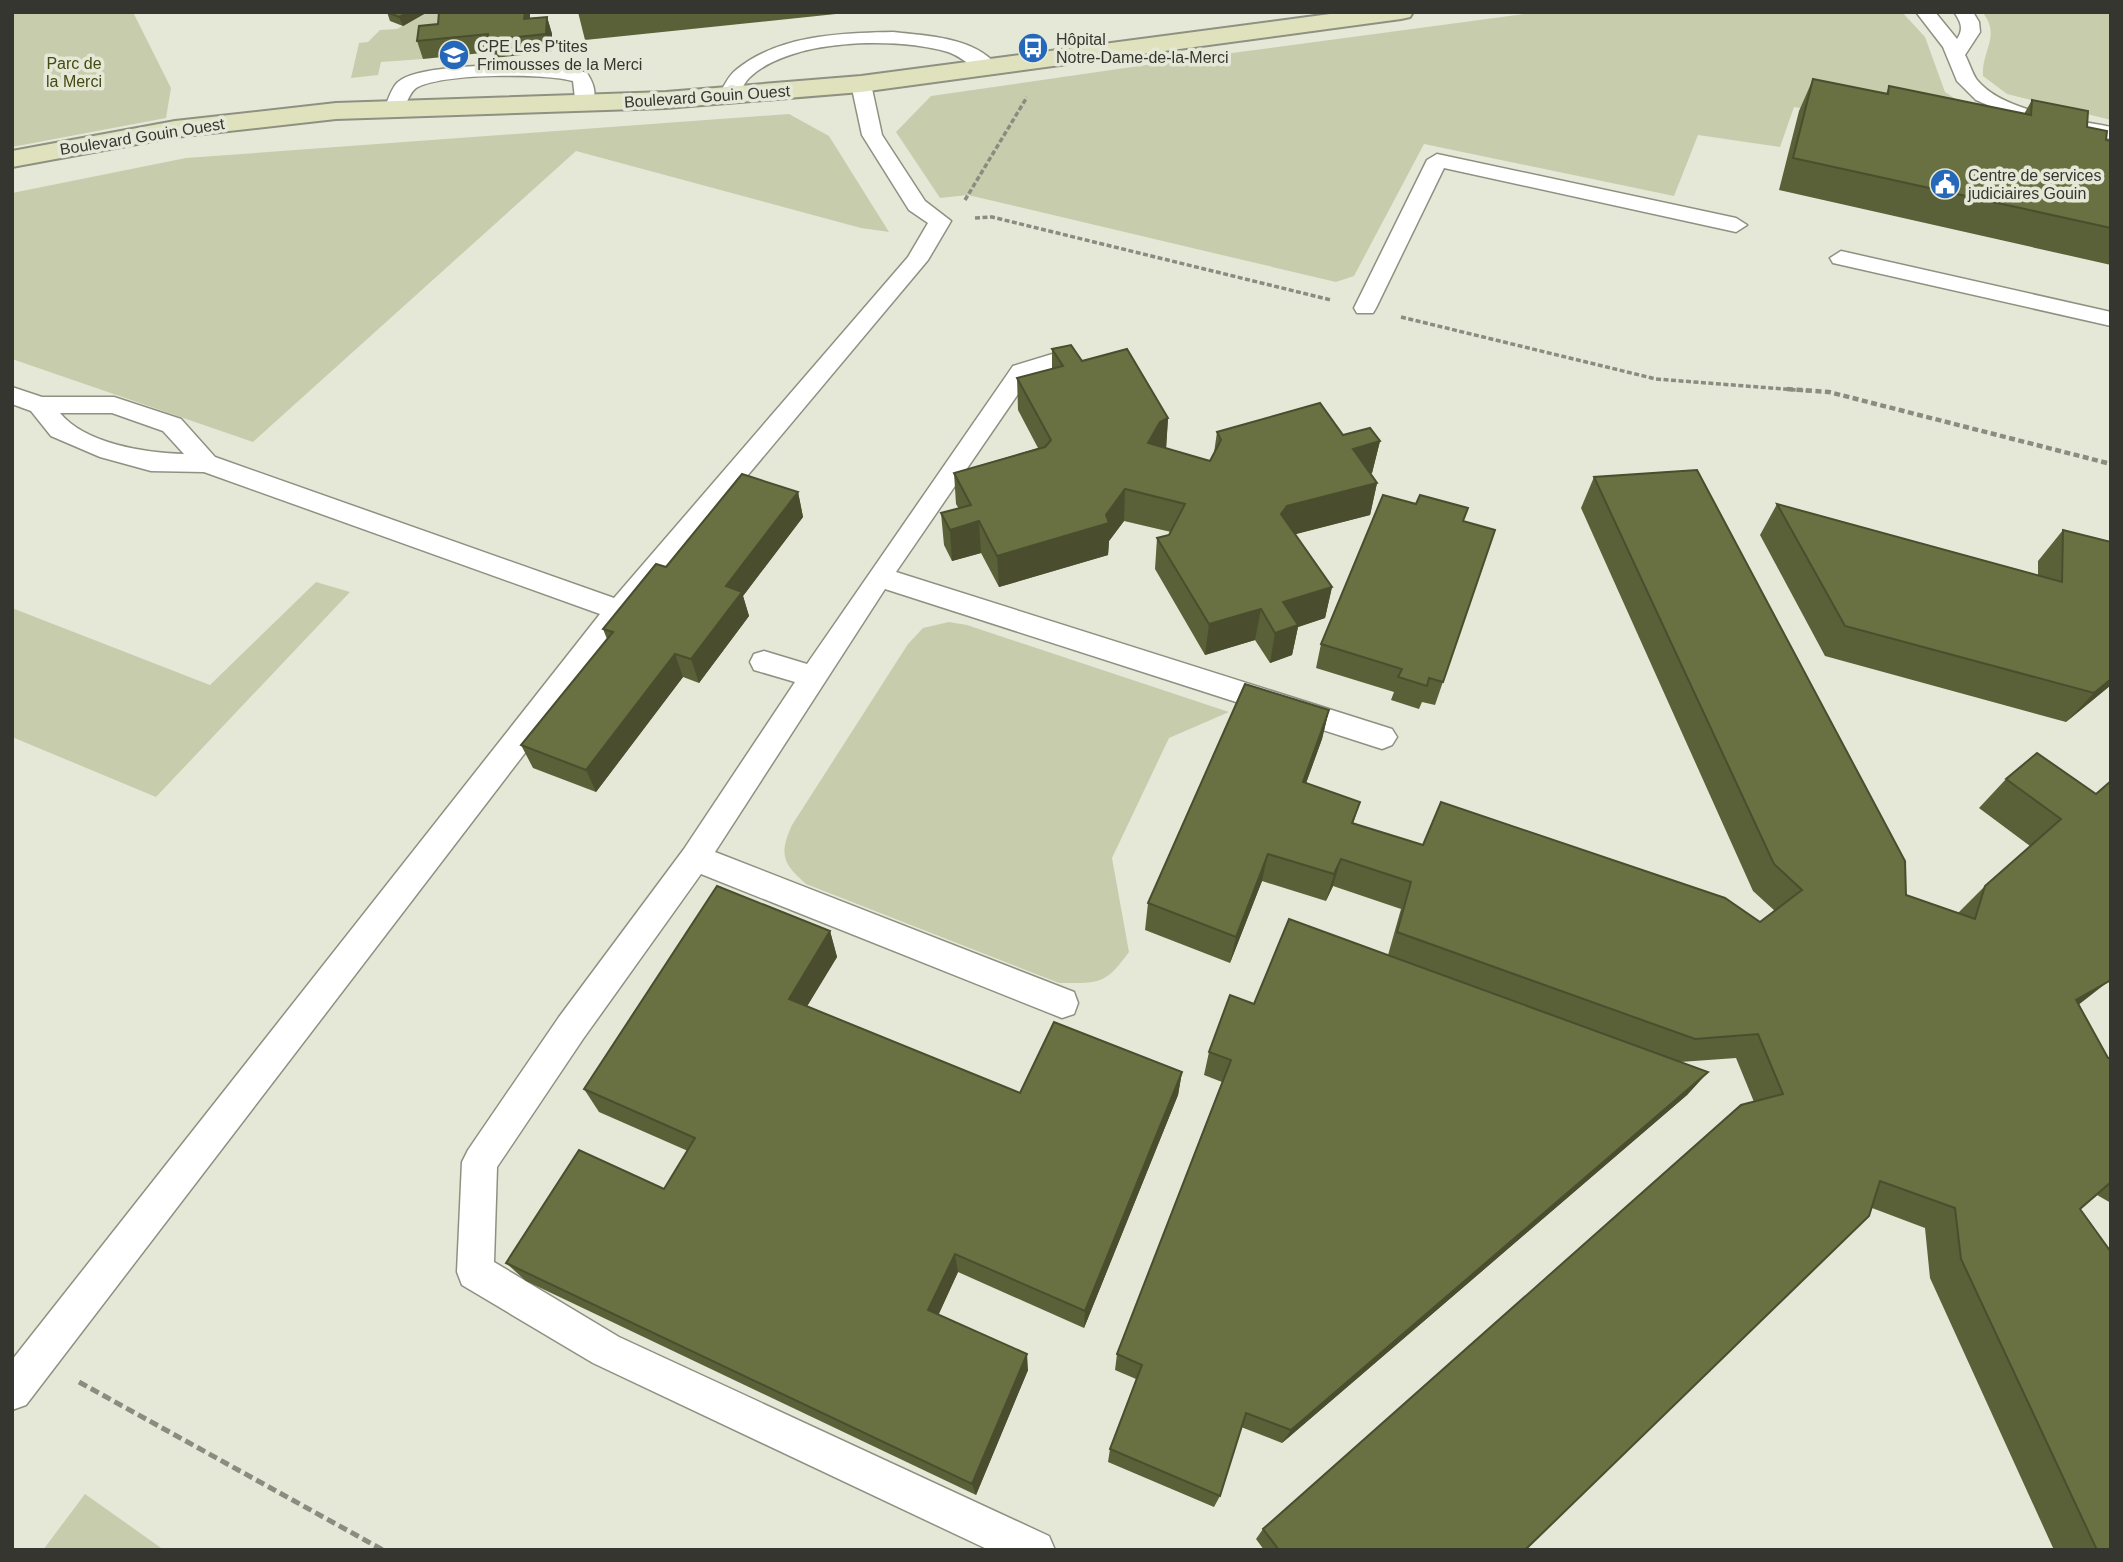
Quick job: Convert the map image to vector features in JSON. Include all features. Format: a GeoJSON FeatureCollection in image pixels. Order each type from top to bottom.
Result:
{"type":"FeatureCollection","features":[{"type":"Feature","properties":{"kind":"street","name":"Boulevard Gouin Ouest"},"geometry":{"type":"LineString","coordinates":[[12,159],[226,122],[395,107],[728,97],[861,84],[1401,12]]}},
{"type":"Feature","properties":{"kind":"lane"},"geometry":{"type":"LineString","coordinates":[[1926,12],[1956,54],[1967,81],[1983,96],[2007,109],[2111,133]]}},
{"type":"Feature","properties":{"kind":"lane"},"geometry":{"type":"LineString","coordinates":[[1956,54],[1971,32],[1970,22],[1962,12]]}},
{"type":"Feature","properties":{"kind":"lane"},"geometry":{"type":"LineString","coordinates":[[728,97],[733,81],[754,64],[789,49],[818,44],[911,37],[968,51],[989,68]]}},
{"type":"Feature","properties":{"kind":"lane"},"geometry":{"type":"LineString","coordinates":[[12,1391],[619,610],[917,260],[940,221],[917,205],[872,135],[861,84]]}},
{"type":"Feature","properties":{"kind":"lane"},"geometry":{"type":"LineString","coordinates":[[1365,308],[1437,160],[1736,225]]}},
{"type":"Feature","properties":{"kind":"lane"},"geometry":{"type":"LineString","coordinates":[[1841,258],[2111,318]]}},
{"type":"Feature","properties":{"kind":"lane"},"geometry":{"type":"LineString","coordinates":[[1035,1550],[606,1350],[475,1272],[480,1162],[571,1028],[695,859],[882,578],[897,550],[1021,372],[1059,360]]}},
{"type":"Feature","properties":{"kind":"lane"},"geometry":{"type":"LineString","coordinates":[[12,396],[40,405],[114,405],[172,425],[206,463]]}},
{"type":"Feature","properties":{"kind":"lane"},"geometry":{"type":"LineString","coordinates":[[40,405],[60,430],[109,451],[151,463],[206,463],[619,610]]}},
{"type":"Feature","properties":{"kind":"lane"},"geometry":{"type":"LineString","coordinates":[[882,578],[1382,737]]}},
{"type":"Feature","properties":{"kind":"lane"},"geometry":{"type":"LineString","coordinates":[[764,662],[816,677]]}},
{"type":"Feature","properties":{"kind":"lane"},"geometry":{"type":"LineString","coordinates":[[695,859],[1062,1003]]}},
{"type":"Feature","properties":{"kind":"path"},"geometry":{"type":"LineString","coordinates":[[940,221],[959,209],[1031,90]]}},
{"type":"Feature","properties":{"kind":"path"},"geometry":{"type":"LineString","coordinates":[[940,221],[992,217],[1656,379],[1829,392],[2111,464]]}},
{"type":"Feature","properties":{"kind":"path"},"geometry":{"type":"LineString","coordinates":[[38,1360],[383,1550]]}},
{"type":"Feature","properties":{"kind":"green space","name":"Parc de la Merci"},"geometry":{"type":"Polygon","coordinates":[[[12,12],[133,12],[171,88],[166,118],[12,147],[12,12]]]}},
{"type":"Feature","properties":{"kind":"green space"},"geometry":{"type":"Polygon","coordinates":[[[427,12],[474,12],[423,59],[381,62],[378,75],[351,78],[359,43],[368,42],[380,30],[397,29],[427,12]]]}},
{"type":"Feature","properties":{"kind":"green space"},"geometry":{"type":"Polygon","coordinates":[[[1540,12],[1902,12],[1925,37],[1945,92],[1981,116],[1846,115],[1794,107],[1780,147],[1698,135],[1674,196],[1424,144],[1354,276],[1336,282],[968,195],[940,198],[896,132],[931,96],[1540,12]]]}},
{"type":"Feature","properties":{"kind":"green space"},"geometry":{"type":"Polygon","coordinates":[[[1982,12],[2111,12],[2111,120],[2007,94],[1983,76],[1991,36],[1988,20],[1982,12]]]}},
{"type":"Feature","properties":{"kind":"green space"},"geometry":{"type":"Polygon","coordinates":[[[789,114],[829,136],[889,232],[861,228],[576,151],[253,442],[12,359],[12,193],[186,158],[789,114]]]}},
{"type":"Feature","properties":{"kind":"green space"},"geometry":{"type":"Polygon","coordinates":[[[316,582],[350,592],[156,797],[12,737],[12,608],[210,685],[316,582]]]}},
{"type":"Feature","properties":{"kind":"green space"},"geometry":{"type":"Polygon","coordinates":[[[949,622],[967,625],[1229,712],[1169,738],[1112,858],[1129,952],[1114,971],[1100,980],[1059,983],[806,884],[785,858],[785,844],[792,825],[908,644],[923,628],[949,622]]]}},
{"type":"Feature","properties":{"kind":"green space"},"geometry":{"type":"Polygon","coordinates":[[[85,1494],[164,1550],[43,1550],[85,1494]]]}},
{"type":"Feature","properties":{"kind":"building"},"geometry":{"type":"Polygon","coordinates":[[[387,12],[409,12],[399,17],[387,12]]]}},
{"type":"Feature","properties":{"kind":"building"},"geometry":{"type":"Polygon","coordinates":[[[439,12],[525,12],[524,19],[547,17],[546,34],[488,40],[488,34],[417,41],[419,26],[438,24],[439,12]]]}},
{"type":"Feature","properties":{"kind":"building"},"geometry":{"type":"Polygon","coordinates":[[[1813,79],[1888,94],[1889,86],[2031,115],[2032,100],[2088,111],[2087,127],[2107,131],[2106,140],[2111,141],[2111,228],[1793,158],[1813,79]]]}},
{"type":"Feature","properties":{"kind":"building"},"geometry":{"type":"Polygon","coordinates":[[[1071,345],[1082,361],[1127,349],[1168,418],[1160,422],[1148,443],[1210,461],[1221,440],[1217,432],[1320,403],[1343,435],[1370,428],[1380,441],[1353,449],[1377,483],[1287,506],[1281,514],[1332,587],[1283,602],[1298,625],[1275,633],[1261,609],[1209,624],[1157,538],[1169,535],[1185,504],[1125,489],[1106,515],[1109,523],[997,556],[979,521],[950,530],[941,513],[971,505],[954,473],[1045,447],[1051,440],[1017,378],[1063,366],[1052,349],[1071,345]]]}},
{"type":"Feature","properties":{"kind":"building"},"geometry":{"type":"Polygon","coordinates":[[[1697,470],[1905,861],[1906,895],[1975,919],[1985,886],[2061,819],[2006,779],[2037,753],[2096,794],[2111,781],[2111,980],[2076,1000],[2108,1058],[2111,1058],[2111,1182],[2080,1209],[2111,1252],[2111,1550],[2097,1550],[1961,1259],[1955,1208],[1880,1181],[1869,1216],[1525,1550],[1279,1550],[1263,1529],[1741,1105],[1783,1094],[1758,1034],[1695,1039],[1397,932],[1411,882],[1341,859],[1334,874],[1268,854],[1236,937],[1148,903],[1245,684],[1329,710],[1303,782],[1360,802],[1352,823],[1423,845],[1441,802],[1725,898],[1760,922],[1802,890],[1774,864],[1594,477],[1697,470]]]}},
{"type":"Feature","properties":{"kind":"building"},"geometry":{"type":"Polygon","coordinates":[[[742,474],[798,492],[726,586],[742,592],[691,659],[675,654],[586,770],[521,745],[613,632],[603,629],[656,564],[666,567],[742,474]]]}},
{"type":"Feature","properties":{"kind":"building"},"geometry":{"type":"Polygon","coordinates":[[[1383,495],[1416,504],[1420,495],[1468,508],[1463,521],[1495,530],[1443,682],[1429,678],[1427,686],[1398,677],[1402,669],[1321,644],[1383,495]]]}},
{"type":"Feature","properties":{"kind":"building"},"geometry":{"type":"Polygon","coordinates":[[[1777,504],[2062,582],[2063,530],[2111,542],[2111,679],[2094,693],[1845,626],[1777,504]]]}},
{"type":"Feature","properties":{"kind":"building"},"geometry":{"type":"Polygon","coordinates":[[[717,886],[830,931],[789,999],[1020,1093],[1054,1022],[1182,1072],[1085,1311],[955,1254],[928,1310],[1027,1354],[972,1484],[506,1263],[579,1150],[664,1189],[695,1138],[584,1089],[717,886]]]}},
{"type":"Feature","properties":{"kind":"building"},"geometry":{"type":"Polygon","coordinates":[[[1289,919],[1708,1072],[1291,1430],[1246,1413],[1220,1496],[1110,1449],[1142,1365],[1117,1354],[1231,1060],[1209,1052],[1230,995],[1254,1004],[1289,919]]]}},
{"type":"Feature","properties":{"kind":"place","name":"Hôpital Notre-Dame-de-la-Merci"},"geometry":{"type":"Point","coordinates":[1033,48]}},
{"type":"Feature","properties":{"kind":"place","name":"CPE Les P'tites Frimousses de la Merci"},"geometry":{"type":"Point","coordinates":[454,55]}},
{"type":"Feature","properties":{"kind":"place","name":"Centre de services judiciaires Gouin"},"geometry":{"type":"Point","coordinates":[1945,184]}}]}
